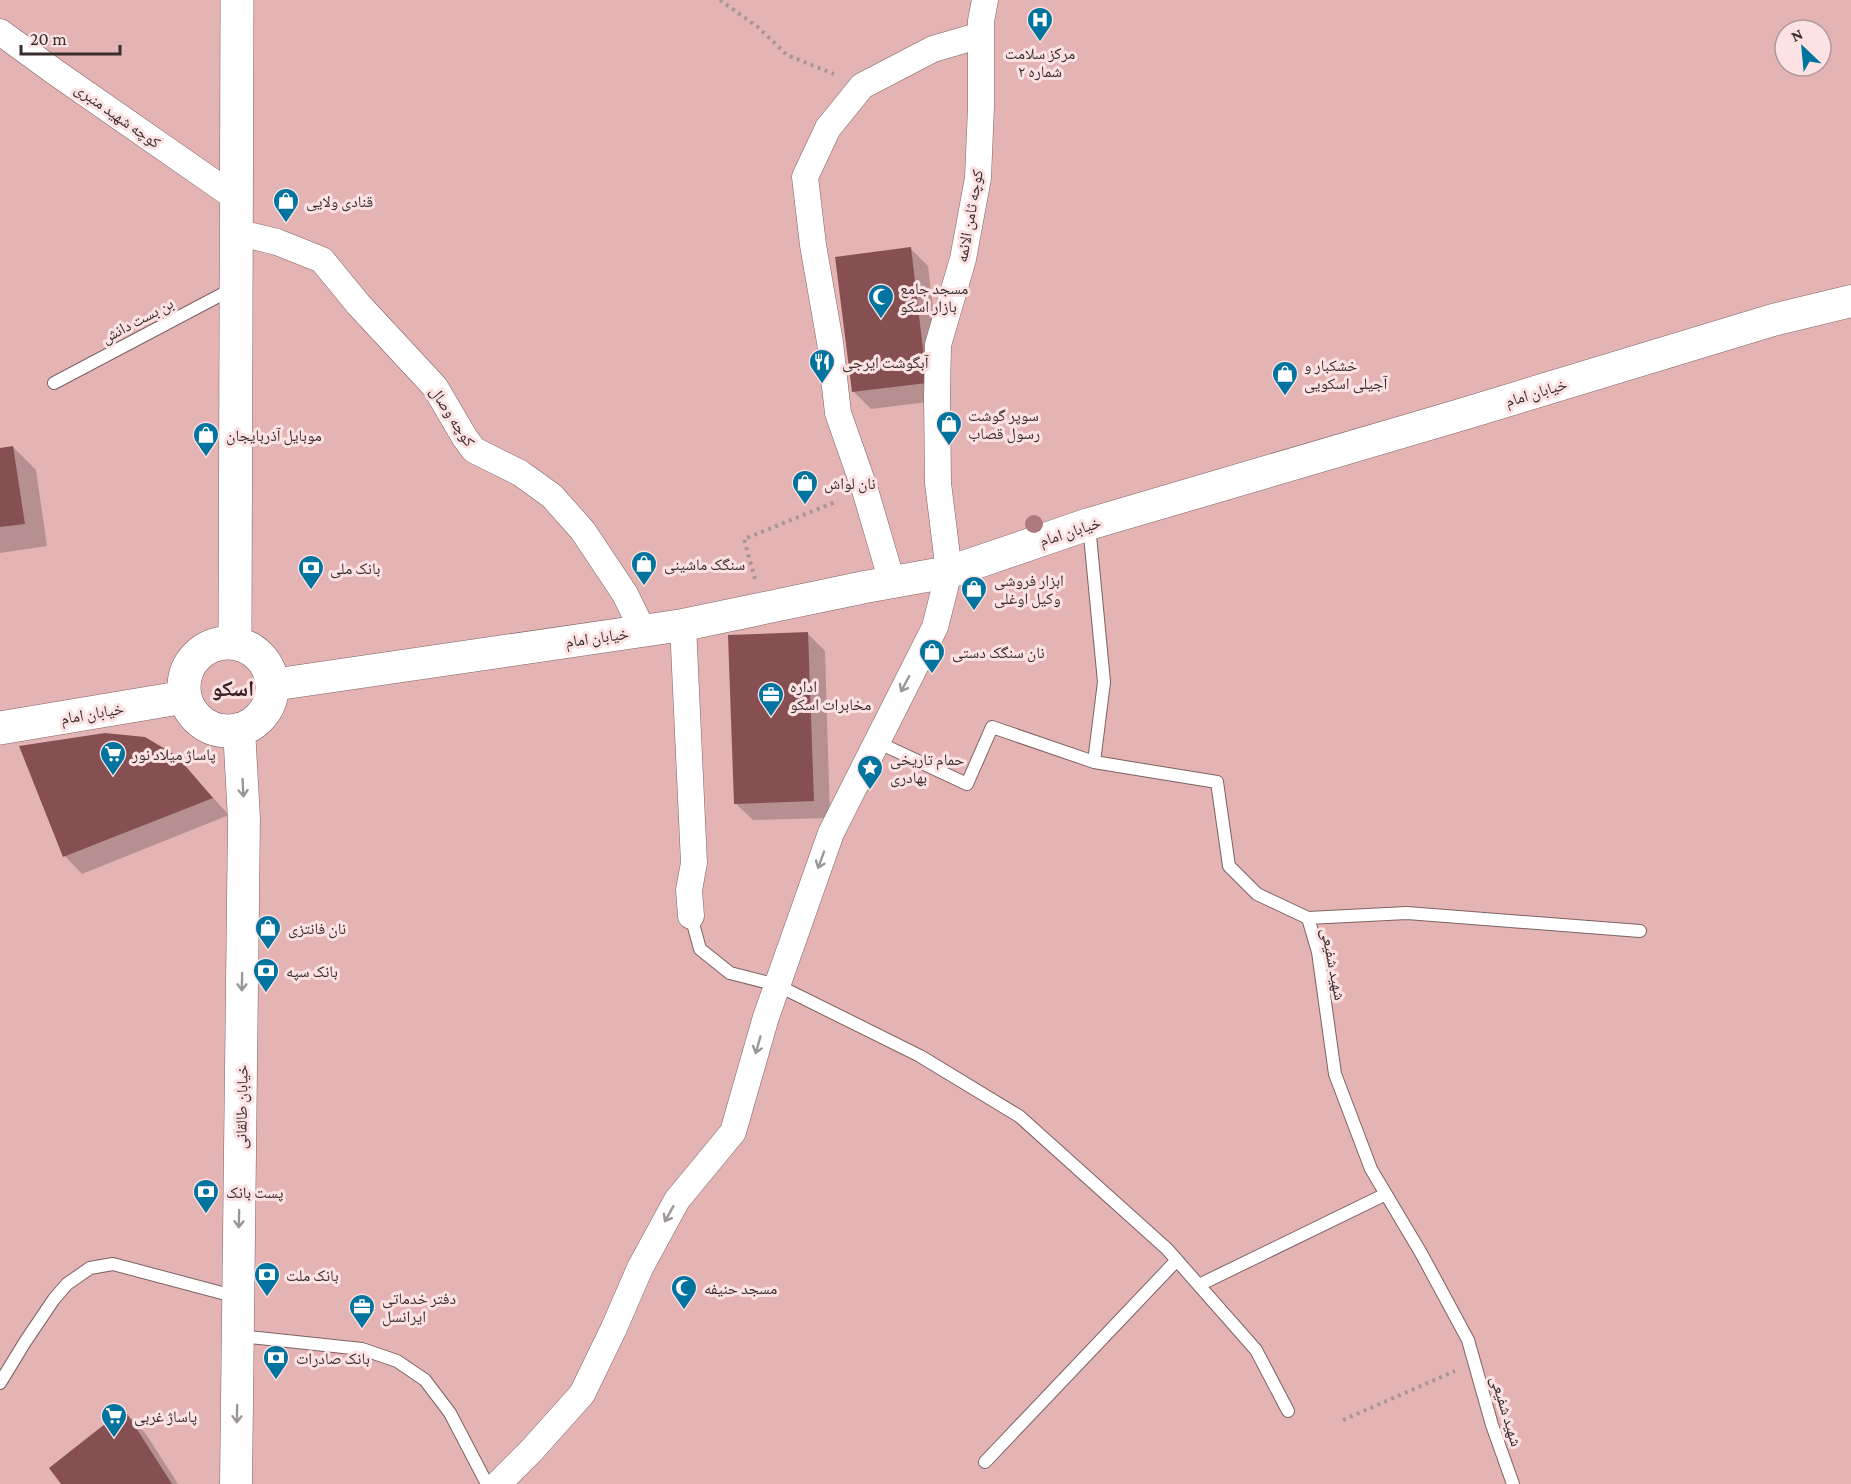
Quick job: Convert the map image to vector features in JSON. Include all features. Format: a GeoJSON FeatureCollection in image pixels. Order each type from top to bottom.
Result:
{"type":"FeatureCollection","features":[{"type":"Feature","properties":{"kind":"main road"},"geometry":{"type":"LineString","coordinates":[[235,643],[237,0]]}},
{"type":"Feature","properties":{"kind":"main road"},"geometry":{"type":"LineString","coordinates":[[220,643],[235,643],[249,648],[261,657],[269,670],[272,685],[270,700],[263,713],[253,723],[239,729],[225,731],[212,728],[199,721],[190,710],[185,697],[184,682],[187,669],[195,657],[207,648],[220,643]]}},
{"type":"Feature","properties":{"kind":"main road","name":"خیابان امام"},"geometry":{"type":"LineString","coordinates":[[0,728],[185,697]]}},
{"type":"Feature","properties":{"kind":"street","name":"کوچه ثامن الائمه"},"geometry":{"type":"LineString","coordinates":[[949,572],[938,483],[938,345],[963,259],[978,178],[981,21],[985,0]]}},
{"type":"Feature","properties":{"kind":"street","name":"کوچه شهید منبری"},"geometry":{"type":"LineString","coordinates":[[0,32],[236,198]]}},
{"type":"Feature","properties":{"kind":"street"},"geometry":{"type":"LineString","coordinates":[[892,582],[866,490],[838,413],[830,342],[813,245],[805,177],[828,128],[862,86],[933,49],[981,35]]}},
{"type":"Feature","properties":{"kind":"street","name":"کوچه وصال"},"geometry":{"type":"LineString","coordinates":[[236,232],[277,242],[322,260],[358,304],[435,387],[474,450],[520,473],[552,496],[583,531],[625,594],[643,631]]}},
{"type":"Feature","properties":{"kind":"street","name":"خیابان امام"},"geometry":{"type":"LineString","coordinates":[[272,685],[683,625],[949,572],[1089,524],[1472,412],[1773,320],[1851,301]]}},
{"type":"Feature","properties":{"kind":"street"},"geometry":{"type":"LineString","coordinates":[[498,1484],[582,1394],[640,1268],[677,1200],[733,1132],[766,1017],[831,833],[935,627],[949,572]]}},
{"type":"Feature","properties":{"kind":"street"},"geometry":{"type":"LineString","coordinates":[[683,625],[694,863],[689,890],[691,916]]}},
{"type":"Feature","properties":{"kind":"street","name":"خیابان طالقانی"},"geometry":{"type":"LineString","coordinates":[[236,1484],[244,819],[239,729]]}},
{"type":"Feature","properties":{"kind":"lane","name":"بن بست دانش"},"geometry":{"type":"LineString","coordinates":[[54,383],[236,287]]}},
{"type":"Feature","properties":{"kind":"lane"},"geometry":{"type":"LineString","coordinates":[[877,742],[967,784],[992,727],[1094,762],[1104,682],[1089,524]]}},
{"type":"Feature","properties":{"kind":"lane","name":"شهید شفیعی"},"geometry":{"type":"LineString","coordinates":[[1094,762],[1217,782],[1229,866],[1257,894],[1308,918],[1318,952],[1335,1074],[1371,1169],[1421,1253],[1468,1340],[1492,1425],[1514,1484]]}},
{"type":"Feature","properties":{"kind":"lane"},"geometry":{"type":"LineString","coordinates":[[1308,918],[1407,913],[1640,931]]}},
{"type":"Feature","properties":{"kind":"lane"},"geometry":{"type":"LineString","coordinates":[[691,916],[700,949],[730,972],[777,985],[920,1056],[1019,1116],[1167,1249],[1256,1350],[1288,1411]]}},
{"type":"Feature","properties":{"kind":"lane"},"geometry":{"type":"LineString","coordinates":[[1199,1285],[1386,1194]]}},
{"type":"Feature","properties":{"kind":"lane"},"geometry":{"type":"LineString","coordinates":[[985,1462],[1177,1260]]}},
{"type":"Feature","properties":{"kind":"lane"},"geometry":{"type":"LineString","coordinates":[[0,1383],[54,1299],[67,1284],[90,1269],[113,1264],[238,1297]]}},
{"type":"Feature","properties":{"kind":"lane"},"geometry":{"type":"LineString","coordinates":[[238,1336],[362,1349],[397,1361],[425,1380],[450,1413],[487,1484]]}},
{"type":"Feature","properties":{"kind":"path"},"geometry":{"type":"LineString","coordinates":[[720,0],[759,28],[787,55],[862,86]]}},
{"type":"Feature","properties":{"kind":"path"},"geometry":{"type":"LineString","coordinates":[[764,608],[744,539],[866,490]]}},
{"type":"Feature","properties":{"kind":"path"},"geometry":{"type":"LineString","coordinates":[[1344,1420],[1474,1362]]}},
{"type":"Feature","properties":{"kind":"shaded area"},"geometry":{"type":"Polygon","coordinates":[[[0,0],[1851,0],[1851,1484],[0,1484],[0,0]]]}},
{"type":"Feature","properties":{"kind":"building","name":"مسجد جامع بازار اسکو"},"geometry":{"type":"Polygon","coordinates":[[[911,247],[927,383],[852,392],[835,257],[911,247]]]}},
{"type":"Feature","properties":{"kind":"building"},"geometry":{"type":"Polygon","coordinates":[[[13,446],[25,524],[0,527],[0,448],[13,446]]]}},
{"type":"Feature","properties":{"kind":"building","name":"اداره مخابرات اسکو"},"geometry":{"type":"Polygon","coordinates":[[[808,632],[814,801],[734,804],[728,635],[808,632]]]}},
{"type":"Feature","properties":{"kind":"building","name":"پاساژ میلاد نور"},"geometry":{"type":"Polygon","coordinates":[[[105,733],[145,737],[177,756],[213,798],[63,857],[19,746],[105,733]]]}},
{"type":"Feature","properties":{"kind":"building","name":"پاساژ غربی"},"geometry":{"type":"Polygon","coordinates":[[[124,1409],[172,1484],[61,1484],[49,1468],[124,1409]]]}},
{"type":"Feature","properties":{"kind":"place","name":"مرکز سلامت شماره ۲"},"geometry":{"type":"Point","coordinates":[1040,43]}},
{"type":"Feature","properties":{"kind":"place","name":"قنادی ولایی"},"geometry":{"type":"Point","coordinates":[286,224]}},
{"type":"Feature","properties":{"kind":"place","name":"مسجد جامع بازار اسکو"},"geometry":{"type":"Point","coordinates":[881,320]}},
{"type":"Feature","properties":{"kind":"place","name":"آبگوشت ایرجی"},"geometry":{"type":"Point","coordinates":[822,385]}},
{"type":"Feature","properties":{"kind":"place","name":"خشکبار و آجیلی اسکویی"},"geometry":{"type":"Point","coordinates":[1285,397]}},
{"type":"Feature","properties":{"kind":"place","name":"سوپر گوشت رسول قصاب"},"geometry":{"type":"Point","coordinates":[949,447]}},
{"type":"Feature","properties":{"kind":"place","name":"موبایل آذربایجان"},"geometry":{"type":"Point","coordinates":[206,458]}},
{"type":"Feature","properties":{"kind":"place","name":"نان لواش"},"geometry":{"type":"Point","coordinates":[805,506]}},
{"type":"Feature","properties":{"kind":"place","name":"سنگک ماشینی"},"geometry":{"type":"Point","coordinates":[644,587]}},
{"type":"Feature","properties":{"kind":"place","name":"بانک ملی"},"geometry":{"type":"Point","coordinates":[311,591]}},
{"type":"Feature","properties":{"kind":"place","name":"ابزار فروشی وکیل اوغلی"},"geometry":{"type":"Point","coordinates":[974,612]}},
{"type":"Feature","properties":{"kind":"place","name":"نان سنگک دستی"},"geometry":{"type":"Point","coordinates":[932,675]}},
{"type":"Feature","properties":{"kind":"place","name":"اداره مخابرات اسکو"},"geometry":{"type":"Point","coordinates":[771,718]}},
{"type":"Feature","properties":{"kind":"place","name":"پاساژ میلاد نور"},"geometry":{"type":"Point","coordinates":[113,777]}},
{"type":"Feature","properties":{"kind":"place","name":"حمام تاریخی بهادری"},"geometry":{"type":"Point","coordinates":[870,791]}},
{"type":"Feature","properties":{"kind":"place","name":"نان فانتزی"},"geometry":{"type":"Point","coordinates":[268,951]}},
{"type":"Feature","properties":{"kind":"place","name":"بانک سپه"},"geometry":{"type":"Point","coordinates":[266,994]}},
{"type":"Feature","properties":{"kind":"place","name":"پست بانک"},"geometry":{"type":"Point","coordinates":[206,1215]}},
{"type":"Feature","properties":{"kind":"place","name":"بانک ملت"},"geometry":{"type":"Point","coordinates":[267,1298]}},
{"type":"Feature","properties":{"kind":"place","name":"مسجد حنیفه"},"geometry":{"type":"Point","coordinates":[684,1311]}},
{"type":"Feature","properties":{"kind":"place","name":"دفتر خدماتی ایرانسل"},"geometry":{"type":"Point","coordinates":[362,1330]}},
{"type":"Feature","properties":{"kind":"place","name":"بانک صادرات"},"geometry":{"type":"Point","coordinates":[276,1381]}},
{"type":"Feature","properties":{"kind":"place","name":"پاساژ غربی"},"geometry":{"type":"Point","coordinates":[114,1439]}},
{"type":"Feature","properties":{"kind":"district","name":"اسکو"},"geometry":{"type":"Point","coordinates":[233,688]}}]}
